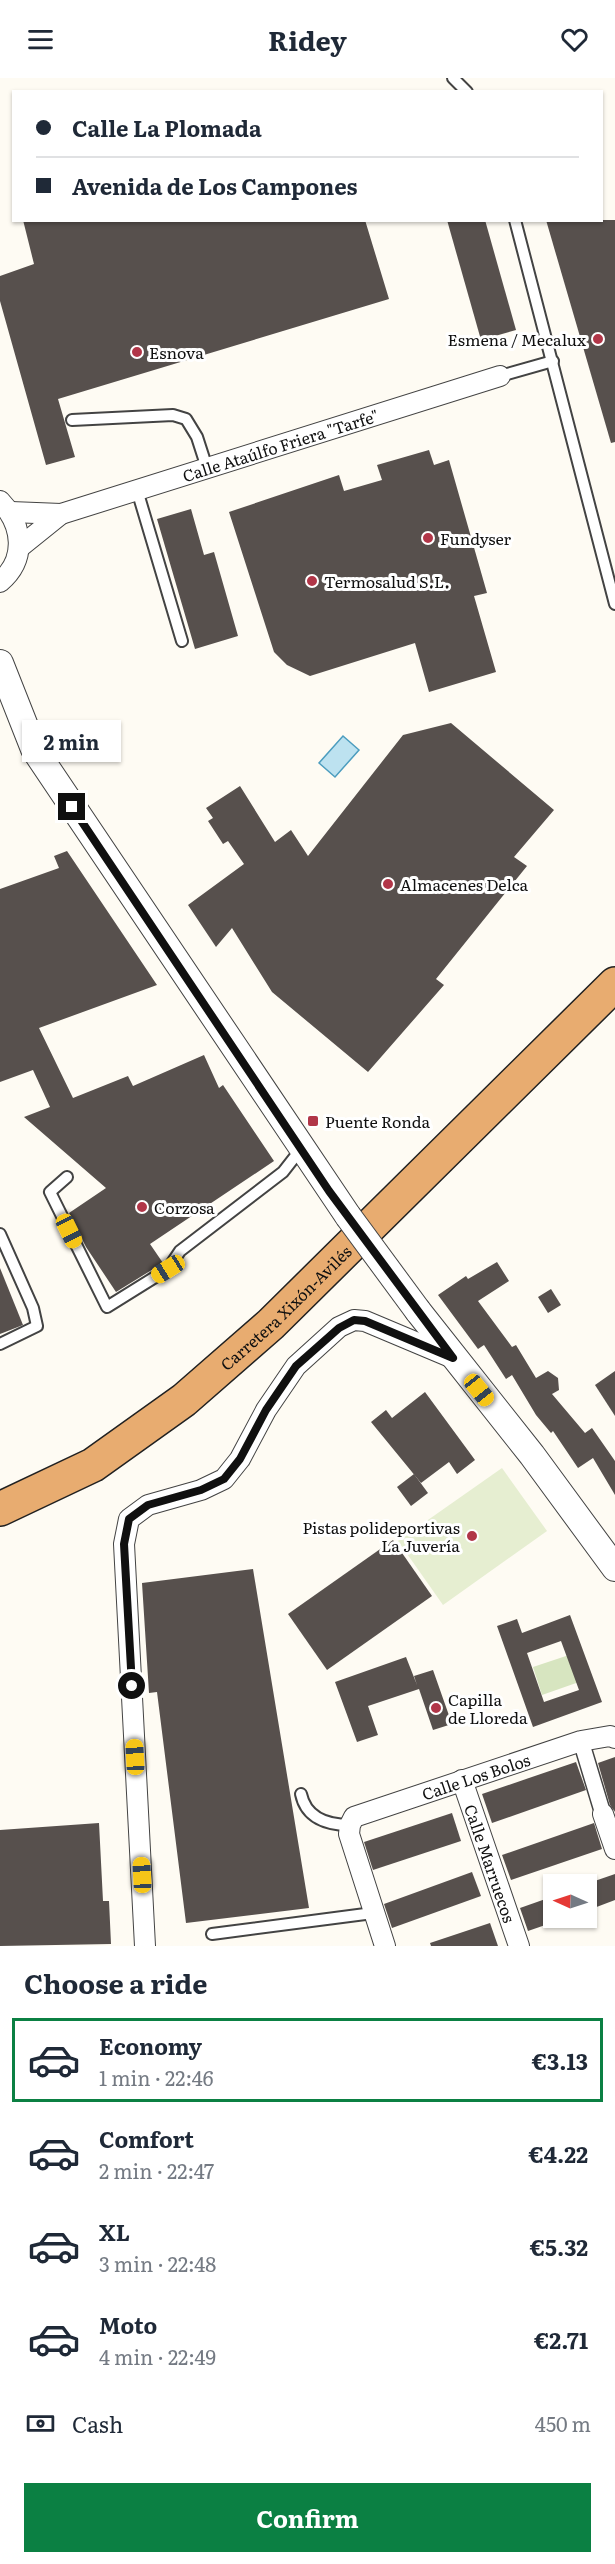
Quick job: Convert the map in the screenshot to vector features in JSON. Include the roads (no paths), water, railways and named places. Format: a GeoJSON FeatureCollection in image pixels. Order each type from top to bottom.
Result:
{"type":"FeatureCollection","features":[{"type":"Feature","properties":{"kind":"highway","name":"Carretera Xixón-Avilés"},"geometry":{"type":"LineString","coordinates":[[0,1509],[93,1465],[184,1400],[271,1324],[615,984]]}},
{"type":"Feature","properties":{"kind":"street","name":"Calle Ataúlfo Friera \"Tarfe\""},"geometry":{"type":"LineString","coordinates":[[20,547],[62,514],[500,376]]}},
{"type":"Feature","properties":{"kind":"street","name":"Calle Ataúlfo Friera \"Tarfe\""},"geometry":{"type":"LineString","coordinates":[[5,507],[62,514]]}},
{"type":"Feature","properties":{"kind":"street"},"geometry":{"type":"LineString","coordinates":[[0,582],[16,563],[20,547],[20,535],[5,507]]}},
{"type":"Feature","properties":{"kind":"street"},"geometry":{"type":"LineString","coordinates":[[0,663],[34,749],[301,1149],[453,1358],[532,1455],[615,1568]]}},
{"type":"Feature","properties":{"kind":"street"},"geometry":{"type":"LineString","coordinates":[[146,1946],[124,1544],[129,1519],[148,1505],[201,1490],[224,1479],[240,1459],[266,1410],[296,1366],[339,1328],[354,1320],[365,1321],[453,1358]]}},
{"type":"Feature","properties":{"kind":"street","name":"Calle Los Bolos"},"geometry":{"type":"LineString","coordinates":[[349,1829],[354,1818],[462,1780],[580,1741],[609,1736],[615,1738]]}},
{"type":"Feature","properties":{"kind":"street"},"geometry":{"type":"LineString","coordinates":[[580,1741],[615,1849]]}},
{"type":"Feature","properties":{"kind":"street","name":"Calle Marruecos"},"geometry":{"type":"LineString","coordinates":[[462,1780],[519,1946]]}},
{"type":"Feature","properties":{"kind":"street"},"geometry":{"type":"LineString","coordinates":[[349,1829],[385,1946]]}},
{"type":"Feature","properties":{"kind":"lane"},"geometry":{"type":"LineString","coordinates":[[453,78],[465,90]]}},
{"type":"Feature","properties":{"kind":"lane"},"geometry":{"type":"LineString","coordinates":[[516,222],[615,604]]}},
{"type":"Feature","properties":{"kind":"lane"},"geometry":{"type":"LineString","coordinates":[[500,376],[553,361]]}},
{"type":"Feature","properties":{"kind":"lane"},"geometry":{"type":"LineString","coordinates":[[72,420],[173,415],[186,419],[197,437],[207,468]]}},
{"type":"Feature","properties":{"kind":"lane"},"geometry":{"type":"LineString","coordinates":[[137,490],[182,641]]}},
{"type":"Feature","properties":{"kind":"lane"},"geometry":{"type":"LineString","coordinates":[[67,1177],[50,1192],[107,1307],[168,1269],[180,1251],[283,1172],[301,1149]]}},
{"type":"Feature","properties":{"kind":"lane"},"geometry":{"type":"LineString","coordinates":[[0,1234],[33,1308],[37,1326],[0,1344]]}},
{"type":"Feature","properties":{"kind":"lane"},"geometry":{"type":"LineString","coordinates":[[301,1794],[303,1806],[311,1814],[325,1823],[349,1829]]}},
{"type":"Feature","properties":{"kind":"lane"},"geometry":{"type":"LineString","coordinates":[[212,1934],[373,1913]]}},
{"type":"Feature","properties":{"kind":"water"},"geometry":{"type":"Polygon","coordinates":[[[343,736],[359,750],[335,777],[319,763],[343,736]]]}},
{"type":"Feature","properties":{"kind":"place","name":"Esmena / Mecalux"},"geometry":{"type":"Point","coordinates":[598,339]}},
{"type":"Feature","properties":{"kind":"place","name":"Esnova"},"geometry":{"type":"Point","coordinates":[137,352]}},
{"type":"Feature","properties":{"kind":"place","name":"Fundyser"},"geometry":{"type":"Point","coordinates":[428,538]}},
{"type":"Feature","properties":{"kind":"place","name":"Termosalud S.L."},"geometry":{"type":"Point","coordinates":[312,581]}},
{"type":"Feature","properties":{"kind":"place","name":"Almacenes Delca"},"geometry":{"type":"Point","coordinates":[388,884]}},
{"type":"Feature","properties":{"kind":"place","name":"Puente Ronda"},"geometry":{"type":"Point","coordinates":[313,1121]}},
{"type":"Feature","properties":{"kind":"place","name":"Corzosa"},"geometry":{"type":"Point","coordinates":[142,1207]}},
{"type":"Feature","properties":{"kind":"place","name":"Pistas polideportivas La Juvería"},"geometry":{"type":"Point","coordinates":[472,1536]}},
{"type":"Feature","properties":{"kind":"place","name":"Capilla de Lloreda"},"geometry":{"type":"Point","coordinates":[436,1708]}}]}
